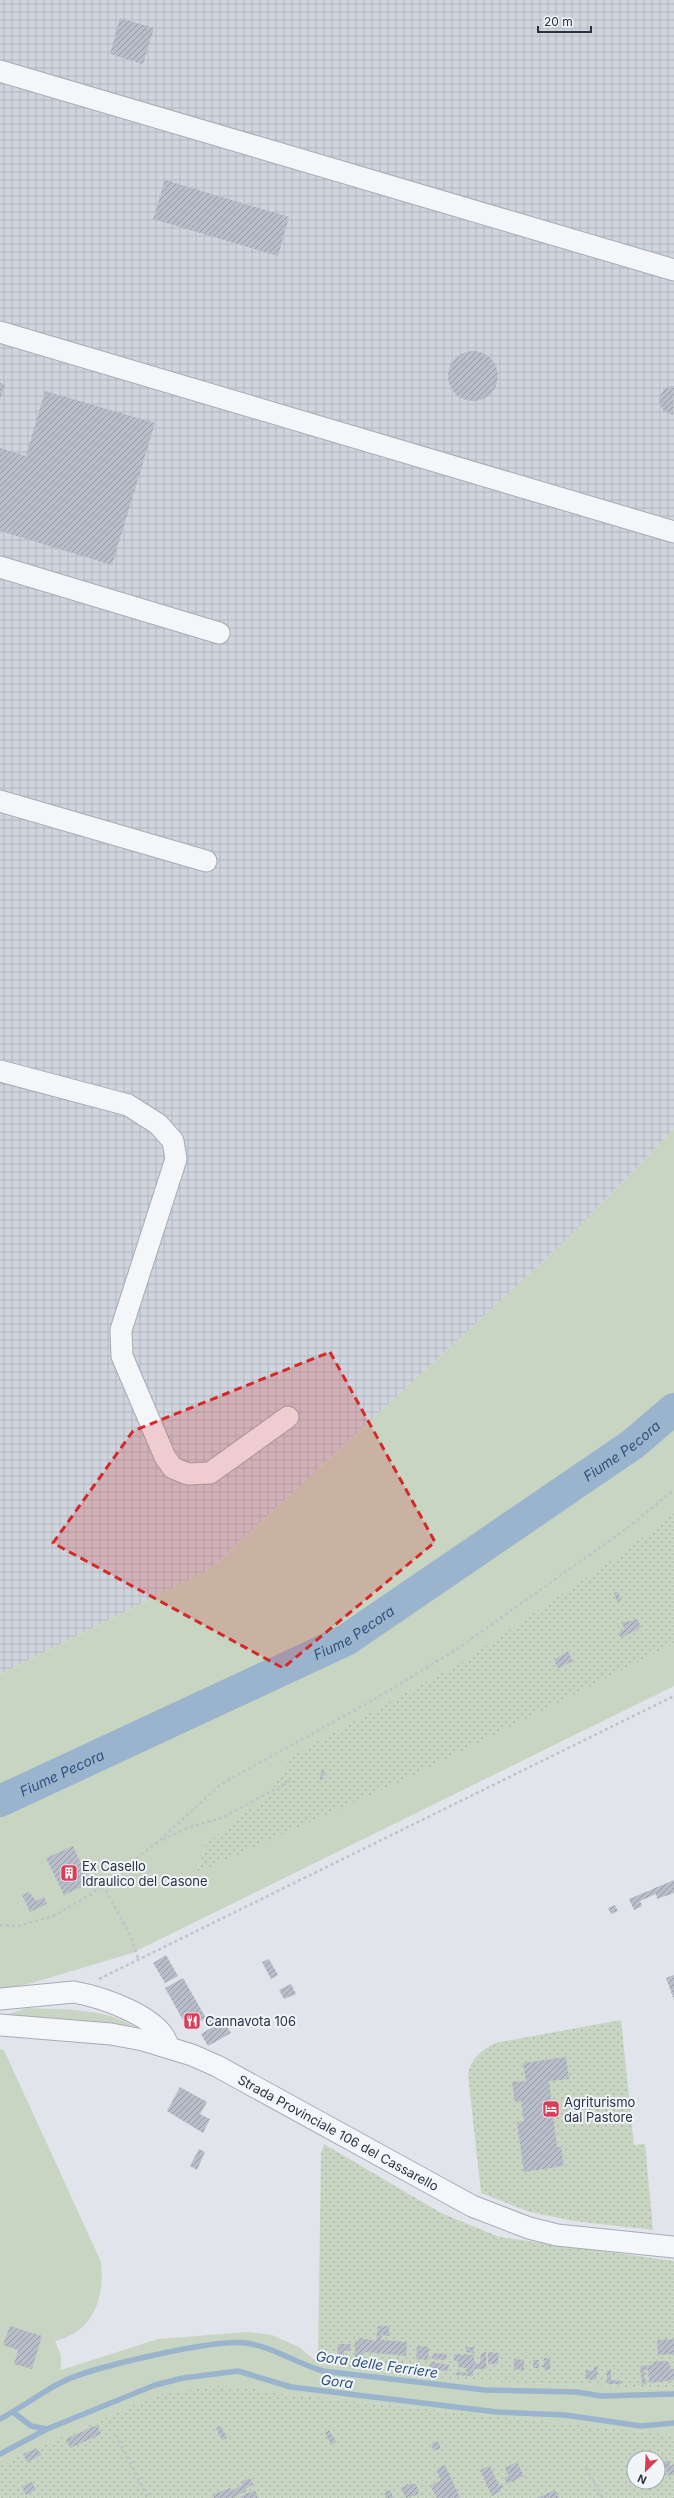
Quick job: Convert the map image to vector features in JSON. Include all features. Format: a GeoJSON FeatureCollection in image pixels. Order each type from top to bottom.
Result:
{"type":"FeatureCollection","features":[{"type":"Feature","properties":{"kind":"street"},"geometry":{"type":"LineString","coordinates":[[0,71],[674,270]]}},
{"type":"Feature","properties":{"kind":"street"},"geometry":{"type":"LineString","coordinates":[[0,332],[674,532]]}},
{"type":"Feature","properties":{"kind":"street"},"geometry":{"type":"LineString","coordinates":[[0,567],[219,633]]}},
{"type":"Feature","properties":{"kind":"street"},"geometry":{"type":"LineString","coordinates":[[0,801],[206,861]]}},
{"type":"Feature","properties":{"kind":"street"},"geometry":{"type":"LineString","coordinates":[[0,1071],[128,1105],[158,1124],[173,1141],[176,1159],[121,1330],[122,1356],[165,1457],[173,1468],[188,1474],[210,1473],[288,1418]]}},
{"type":"Feature","properties":{"kind":"street"},"geometry":{"type":"LineString","coordinates":[[0,1999],[74,1992],[85,1994],[122,2008],[151,2023],[167,2038],[168,2047]]}},
{"type":"Feature","properties":{"kind":"street","name":"Strada Provinciale 106 del Cassarello"},"geometry":{"type":"LineString","coordinates":[[0,2025],[111,2034],[168,2047],[217,2066],[472,2206],[502,2219],[557,2235],[674,2247]]}},
{"type":"Feature","properties":{"kind":"path"},"geometry":{"type":"LineString","coordinates":[[0,1925],[18,1926],[53,1916],[103,1885],[159,1842],[221,1784],[375,1698],[457,1649],[626,1529],[674,1490]]}},
{"type":"Feature","properties":{"kind":"path"},"geometry":{"type":"LineString","coordinates":[[85,1994],[92,1984],[102,1976],[674,1696]]}},
{"type":"Feature","properties":{"kind":"path"},"geometry":{"type":"LineString","coordinates":[[159,1842],[187,1828],[224,1817],[291,1780]]}},
{"type":"Feature","properties":{"kind":"path"},"geometry":{"type":"LineString","coordinates":[[103,1885],[130,1935],[138,1958]]}},
{"type":"Feature","properties":{"kind":"path"},"geometry":{"type":"LineString","coordinates":[[116,2435],[148,2498]]}},
{"type":"Feature","properties":{"kind":"path"},"geometry":{"type":"LineString","coordinates":[[586,2468],[602,2498]]}},
{"type":"Feature","properties":{"kind":"highlighted area"},"geometry":{"type":"Polygon","coordinates":[[[330,1352],[435,1542],[283,1668],[53,1543],[133,1431],[330,1352]]]}},
{"type":"Feature","properties":{"kind":"shaded area"},"geometry":{"type":"Polygon","coordinates":[[[0,0],[674,0],[674,1129],[565,1241],[210,1569],[0,1674],[0,0]]]}},
{"type":"Feature","properties":{"kind":"green space"},"geometry":{"type":"Polygon","coordinates":[[[674,1129],[674,1513],[622,1553],[465,1660],[293,1755],[267,1796],[207,1843],[196,1872],[413,1776],[674,1644],[674,1686],[132,1953],[32,1983],[0,1990],[0,1674],[210,1569],[565,1241],[674,1129]]]}},
{"type":"Feature","properties":{"kind":"green space"},"geometry":{"type":"Polygon","coordinates":[[[674,1513],[674,1644],[413,1776],[196,1873],[207,1843],[267,1796],[293,1755],[465,1660],[622,1553],[674,1513]]]}},
{"type":"Feature","properties":{"kind":"green space"},"geometry":{"type":"Polygon","coordinates":[[[27,2008],[95,2012],[108,2015],[133,2026],[6,2015],[27,2008]]]}},
{"type":"Feature","properties":{"kind":"green space","name":"Agriturismo dal Pastore"},"geometry":{"type":"Polygon","coordinates":[[[621,2020],[634,2145],[645,2144],[653,2230],[574,2221],[530,2212],[481,2193],[468,2074],[469,2068],[474,2059],[495,2043],[621,2020]]]}},
{"type":"Feature","properties":{"kind":"green space"},"geometry":{"type":"Polygon","coordinates":[[[0,2049],[4,2050],[101,2262],[101,2289],[94,2312],[79,2330],[68,2337],[55,2341],[61,2356],[61,2370],[158,2339],[247,2332],[272,2335],[299,2347],[318,2363],[454,2380],[674,2389],[674,2435],[274,2393],[246,2387],[157,2395],[0,2465],[0,2049]]]}},
{"type":"Feature","properties":{"kind":"green space"},"geometry":{"type":"Polygon","coordinates":[[[324,2144],[441,2213],[499,2237],[674,2261],[674,2389],[454,2380],[318,2363],[321,2153],[324,2144]]]}},
{"type":"Feature","properties":{"kind":"green space"},"geometry":{"type":"Polygon","coordinates":[[[212,2386],[246,2387],[274,2393],[674,2435],[674,2498],[0,2498],[0,2465],[157,2395],[212,2386]]]}},
{"type":"Feature","properties":{"kind":"building"},"geometry":{"type":"Polygon","coordinates":[[[120,18],[154,28],[143,64],[110,54],[120,18]]]}},
{"type":"Feature","properties":{"kind":"building"},"geometry":{"type":"Polygon","coordinates":[[[165,180],[289,217],[278,256],[153,219],[165,180]]]}},
{"type":"Feature","properties":{"kind":"building"},"geometry":{"type":"Polygon","coordinates":[[[473,351],[483,353],[491,358],[496,366],[498,376],[496,386],[491,394],[483,399],[473,401],[463,399],[455,394],[450,386],[448,376],[450,366],[455,358],[463,353],[473,351]]]}},
{"type":"Feature","properties":{"kind":"building"},"geometry":{"type":"Polygon","coordinates":[[[0,383],[5,385],[0,400],[0,383]]]}},
{"type":"Feature","properties":{"kind":"building"},"geometry":{"type":"Polygon","coordinates":[[[674,386],[673,415],[664,412],[658,400],[664,389],[674,386]]]}},
{"type":"Feature","properties":{"kind":"building"},"geometry":{"type":"Polygon","coordinates":[[[45,391],[155,423],[112,565],[0,531],[0,448],[26,456],[45,391]]]}},
{"type":"Feature","properties":{"kind":"building"},"geometry":{"type":"Polygon","coordinates":[[[618,1592],[621,1600],[617,1602],[614,1593],[618,1592]]]}},
{"type":"Feature","properties":{"kind":"building"},"geometry":{"type":"Polygon","coordinates":[[[637,1619],[641,1627],[621,1638],[618,1633],[625,1629],[621,1623],[637,1619]]]}},
{"type":"Feature","properties":{"kind":"building"},"geometry":{"type":"Polygon","coordinates":[[[568,1651],[573,1661],[558,1668],[554,1660],[568,1651]]]}},
{"type":"Feature","properties":{"kind":"building"},"geometry":{"type":"Polygon","coordinates":[[[323,1768],[325,1775],[322,1776],[323,1779],[319,1780],[323,1768]]]}},
{"type":"Feature","properties":{"kind":"building","name":"Ex Casello Idraulico del Casone"},"geometry":{"type":"Polygon","coordinates":[[[73,1846],[90,1883],[64,1895],[46,1858],[73,1846]]]}},
{"type":"Feature","properties":{"kind":"building"},"geometry":{"type":"Polygon","coordinates":[[[674,1880],[674,1893],[657,1899],[656,1894],[640,1901],[642,1906],[634,1910],[629,1899],[674,1880]]]}},
{"type":"Feature","properties":{"kind":"building"},"geometry":{"type":"Polygon","coordinates":[[[29,1892],[36,1901],[44,1897],[47,1904],[30,1912],[22,1895],[29,1892]]]}},
{"type":"Feature","properties":{"kind":"building"},"geometry":{"type":"Polygon","coordinates":[[[615,1905],[618,1911],[611,1914],[608,1908],[615,1905]]]}},
{"type":"Feature","properties":{"kind":"building"},"geometry":{"type":"Polygon","coordinates":[[[166,1955],[178,1976],[165,1983],[153,1963],[166,1955]]]}},
{"type":"Feature","properties":{"kind":"building"},"geometry":{"type":"Polygon","coordinates":[[[269,1959],[278,1975],[271,1979],[262,1962],[269,1959]]]}},
{"type":"Feature","properties":{"kind":"building"},"geometry":{"type":"Polygon","coordinates":[[[674,1975],[674,2000],[666,1978],[674,1975]]]}},
{"type":"Feature","properties":{"kind":"building"},"geometry":{"type":"Polygon","coordinates":[[[183,1978],[206,2018],[188,2029],[165,1988],[183,1978]]]}},
{"type":"Feature","properties":{"kind":"building"},"geometry":{"type":"Polygon","coordinates":[[[291,1984],[296,1994],[284,1999],[279,1990],[291,1984]]]}},
{"type":"Feature","properties":{"kind":"building"},"geometry":{"type":"Polygon","coordinates":[[[215,2017],[218,2023],[223,2020],[231,2033],[208,2046],[201,2034],[213,2027],[209,2021],[215,2017]]]}},
{"type":"Feature","properties":{"kind":"building"},"geometry":{"type":"Polygon","coordinates":[[[566,2057],[569,2079],[549,2081],[557,2147],[561,2147],[564,2166],[524,2172],[517,2122],[524,2121],[521,2101],[515,2102],[512,2082],[526,2081],[523,2063],[566,2057]]]}},
{"type":"Feature","properties":{"kind":"building"},"geometry":{"type":"Polygon","coordinates":[[[180,2087],[207,2102],[200,2114],[210,2119],[203,2133],[167,2111],[180,2087]]]}},
{"type":"Feature","properties":{"kind":"building"},"geometry":{"type":"Polygon","coordinates":[[[199,2149],[205,2152],[197,2170],[190,2166],[199,2149]]]}},
{"type":"Feature","properties":{"kind":"building"},"geometry":{"type":"Polygon","coordinates":[[[10,2326],[42,2336],[32,2369],[14,2364],[18,2350],[3,2345],[10,2326]]]}},
{"type":"Feature","properties":{"kind":"building"},"geometry":{"type":"Polygon","coordinates":[[[378,2326],[389,2326],[389,2336],[382,2335],[381,2340],[407,2342],[406,2356],[365,2352],[364,2354],[361,2354],[360,2361],[355,2361],[355,2341],[359,2341],[359,2338],[376,2341],[378,2326]]]}},
{"type":"Feature","properties":{"kind":"building"},"geometry":{"type":"Polygon","coordinates":[[[674,2339],[674,2354],[658,2355],[657,2340],[674,2339]]]}},
{"type":"Feature","properties":{"kind":"building"},"geometry":{"type":"Polygon","coordinates":[[[338,2344],[351,2344],[351,2351],[344,2351],[344,2361],[337,2360],[338,2344]]]}},
{"type":"Feature","properties":{"kind":"building"},"geometry":{"type":"Polygon","coordinates":[[[417,2346],[429,2347],[428,2360],[416,2359],[417,2346]]]}},
{"type":"Feature","properties":{"kind":"building"},"geometry":{"type":"Polygon","coordinates":[[[466,2347],[474,2347],[474,2353],[466,2352],[466,2347]]]}},
{"type":"Feature","properties":{"kind":"building"},"geometry":{"type":"Polygon","coordinates":[[[486,2352],[486,2369],[474,2369],[474,2363],[480,2364],[481,2353],[486,2352]]]}},
{"type":"Feature","properties":{"kind":"building"},"geometry":{"type":"Polygon","coordinates":[[[488,2352],[499,2353],[498,2364],[488,2364],[488,2352]]]}},
{"type":"Feature","properties":{"kind":"building"},"geometry":{"type":"Polygon","coordinates":[[[433,2353],[447,2354],[446,2360],[432,2359],[433,2353]]]}},
{"type":"Feature","properties":{"kind":"building"},"geometry":{"type":"Polygon","coordinates":[[[454,2354],[474,2355],[473,2376],[456,2375],[456,2372],[467,2373],[467,2368],[458,2367],[459,2361],[454,2361],[454,2354]]]}},
{"type":"Feature","properties":{"kind":"building"},"geometry":{"type":"Polygon","coordinates":[[[317,2355],[327,2355],[327,2362],[317,2361],[317,2355]]]}},
{"type":"Feature","properties":{"kind":"building"},"geometry":{"type":"Polygon","coordinates":[[[544,2358],[550,2358],[550,2370],[543,2369],[544,2358]]]}},
{"type":"Feature","properties":{"kind":"building"},"geometry":{"type":"Polygon","coordinates":[[[514,2359],[524,2360],[524,2370],[514,2369],[514,2359]]]}},
{"type":"Feature","properties":{"kind":"building"},"geometry":{"type":"Polygon","coordinates":[[[533,2360],[539,2360],[539,2368],[533,2368],[533,2360]]]}},
{"type":"Feature","properties":{"kind":"building"},"geometry":{"type":"Polygon","coordinates":[[[431,2362],[449,2365],[448,2371],[430,2369],[431,2362]]]}},
{"type":"Feature","properties":{"kind":"building"},"geometry":{"type":"Polygon","coordinates":[[[652,2362],[669,2362],[670,2369],[674,2369],[674,2380],[649,2383],[648,2370],[644,2371],[646,2384],[642,2385],[640,2366],[653,2365],[652,2362]]]}},
{"type":"Feature","properties":{"kind":"building"},"geometry":{"type":"Polygon","coordinates":[[[594,2366],[598,2367],[596,2380],[585,2379],[586,2370],[593,2371],[594,2366]]]}},
{"type":"Feature","properties":{"kind":"building"},"geometry":{"type":"Polygon","coordinates":[[[607,2370],[611,2370],[611,2380],[622,2381],[622,2384],[607,2384],[607,2370]]]}},
{"type":"Feature","properties":{"kind":"building"},"geometry":{"type":"Polygon","coordinates":[[[97,2425],[101,2434],[70,2448],[66,2439],[97,2425]]]}},
{"type":"Feature","properties":{"kind":"building"},"geometry":{"type":"Polygon","coordinates":[[[221,2426],[227,2438],[222,2440],[216,2428],[221,2426]]]}},
{"type":"Feature","properties":{"kind":"building"},"geometry":{"type":"Polygon","coordinates":[[[329,2430],[336,2442],[331,2445],[325,2433],[329,2430]]]}},
{"type":"Feature","properties":{"kind":"building"},"geometry":{"type":"Polygon","coordinates":[[[438,2441],[441,2448],[434,2451],[431,2444],[438,2441]]]}},
{"type":"Feature","properties":{"kind":"building"},"geometry":{"type":"Polygon","coordinates":[[[37,2448],[41,2455],[27,2462],[23,2454],[37,2448]]]}},
{"type":"Feature","properties":{"kind":"building"},"geometry":{"type":"Polygon","coordinates":[[[668,2460],[671,2466],[674,2464],[674,2473],[669,2476],[666,2470],[666,2461],[668,2460]]]}},
{"type":"Feature","properties":{"kind":"building"},"geometry":{"type":"Polygon","coordinates":[[[517,2462],[524,2476],[507,2484],[504,2478],[509,2476],[505,2468],[517,2462]]]}},
{"type":"Feature","properties":{"kind":"building"},"geometry":{"type":"Polygon","coordinates":[[[445,2465],[460,2498],[437,2498],[430,2486],[441,2480],[436,2470],[445,2465]]]}},
{"type":"Feature","properties":{"kind":"building"},"geometry":{"type":"Polygon","coordinates":[[[490,2466],[499,2485],[502,2484],[504,2487],[500,2489],[501,2491],[492,2496],[480,2470],[490,2466]]]}},
{"type":"Feature","properties":{"kind":"building"},"geometry":{"type":"Polygon","coordinates":[[[250,2478],[253,2484],[245,2489],[246,2491],[233,2498],[213,2498],[212,2495],[230,2488],[232,2491],[243,2485],[241,2482],[250,2478]]]}},
{"type":"Feature","properties":{"kind":"building"},"geometry":{"type":"Polygon","coordinates":[[[32,2482],[36,2490],[26,2495],[22,2487],[32,2482]]]}},
{"type":"Feature","properties":{"kind":"building"},"geometry":{"type":"Polygon","coordinates":[[[408,2484],[416,2484],[419,2494],[406,2498],[401,2488],[408,2484]]]}},
{"type":"Feature","properties":{"kind":"building"},"geometry":{"type":"Polygon","coordinates":[[[255,2490],[258,2498],[238,2498],[255,2490]]]}},
{"type":"Feature","properties":{"kind":"building"},"geometry":{"type":"Polygon","coordinates":[[[390,2490],[394,2498],[387,2498],[384,2493],[390,2490]]]}},
{"type":"Feature","properties":{"kind":"building"},"geometry":{"type":"Polygon","coordinates":[[[555,2490],[559,2498],[537,2498],[555,2490]]]}},
{"type":"Feature","properties":{"kind":"waterway","name":"Fiume Pecora"},"geometry":{"type":"LineString","coordinates":[[0,1801],[346,1640],[633,1444],[674,1409]]}},
{"type":"Feature","properties":{"kind":"waterway","name":"Gora delle Ferriere"},"geometry":{"type":"LineString","coordinates":[[0,2419],[52,2387],[97,2369],[181,2350],[230,2343],[246,2343],[266,2348],[323,2371],[485,2390],[577,2392],[601,2396],[674,2394]]}},
{"type":"Feature","properties":{"kind":"waterway","name":"Gora"},"geometry":{"type":"LineString","coordinates":[[13,2412],[31,2426],[47,2429],[155,2385],[183,2378],[238,2371],[291,2387],[497,2412],[565,2415],[641,2426],[674,2423]]}},
{"type":"Feature","properties":{"kind":"waterway"},"geometry":{"type":"LineString","coordinates":[[0,2454],[47,2429]]}},
{"type":"Feature","properties":{"kind":"place","name":"Ex Casello Idraulico del Casone"},"geometry":{"type":"Point","coordinates":[69,1873]}},
{"type":"Feature","properties":{"kind":"place","name":"Cannavota 106"},"geometry":{"type":"Point","coordinates":[192,2021]}},
{"type":"Feature","properties":{"kind":"place","name":"Agriturismo dal Pastore"},"geometry":{"type":"Point","coordinates":[551,2109]}}]}
